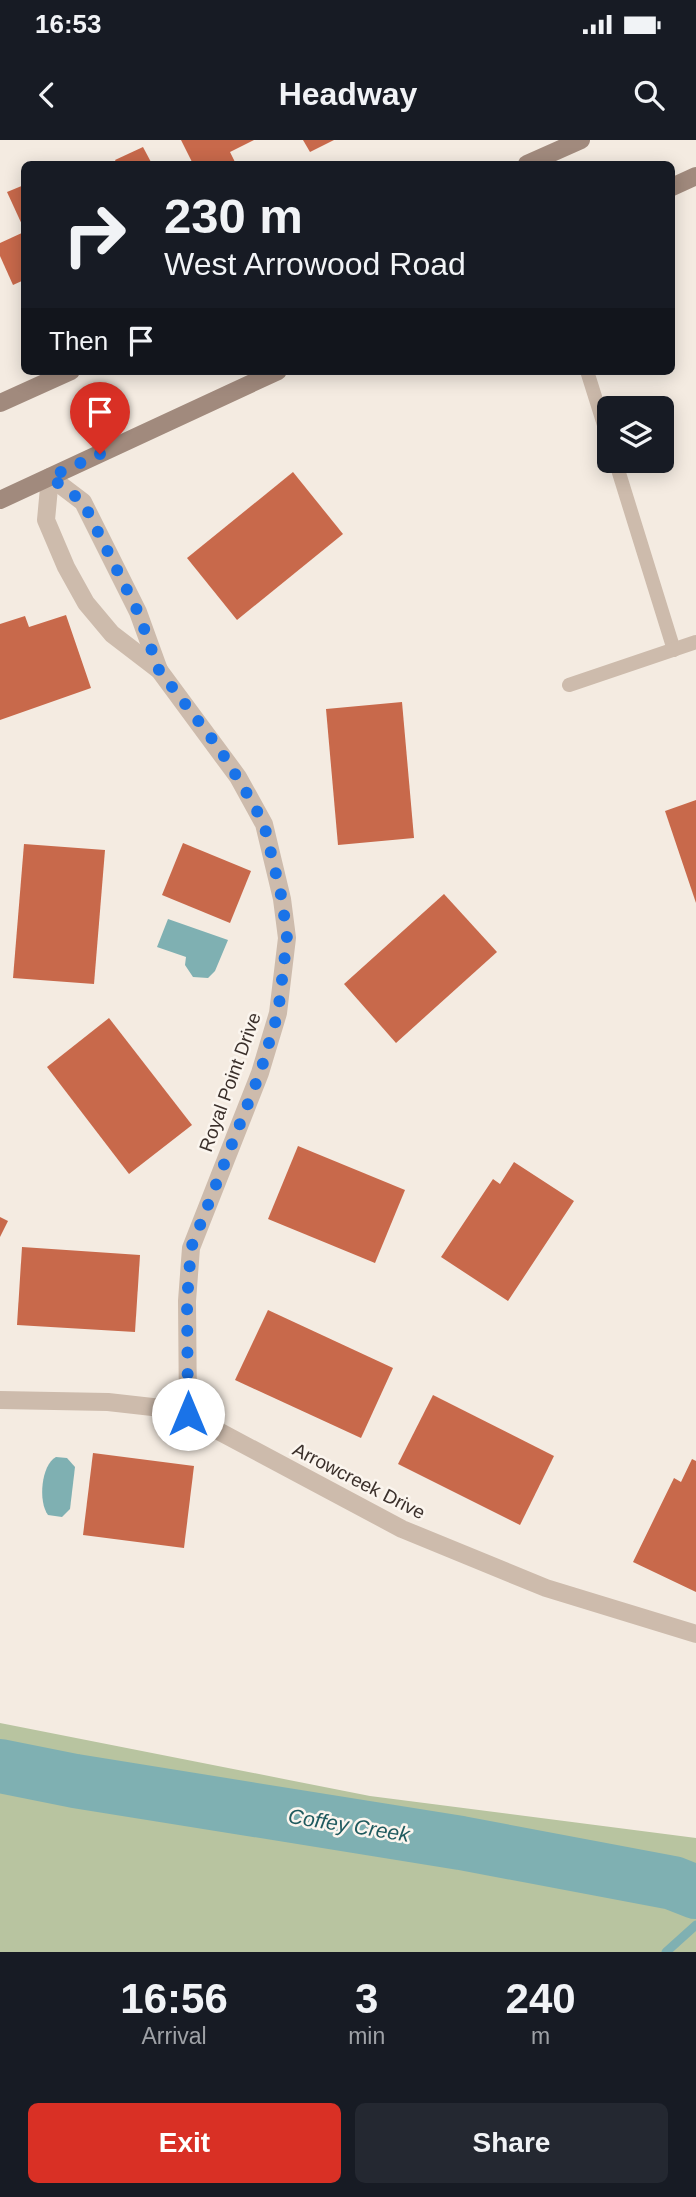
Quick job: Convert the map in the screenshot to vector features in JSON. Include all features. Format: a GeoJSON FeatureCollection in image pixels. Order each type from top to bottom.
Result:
{"type":"FeatureCollection","features":[{"type":"Feature","properties":{"kind":"main road"},"geometry":{"type":"LineString","coordinates":[[534,161],[581,140]]}},
{"type":"Feature","properties":{"kind":"main road"},"geometry":{"type":"LineString","coordinates":[[675,186],[696,176]]}},
{"type":"Feature","properties":{"kind":"main road"},"geometry":{"type":"LineString","coordinates":[[0,403],[62,375]]}},
{"type":"Feature","properties":{"kind":"main road"},"geometry":{"type":"LineString","coordinates":[[0,500],[269,375]]}},
{"type":"Feature","properties":{"kind":"street","name":"Royal Point Drive"},"geometry":{"type":"LineString","coordinates":[[50,477],[46,520],[86,603],[112,635],[159,670],[226,758],[264,824],[277,874],[287,938],[278,1013],[267,1049],[191,1248],[187,1301],[188,1414]]}},
{"type":"Feature","properties":{"kind":"street","name":"Royal Point Drive"},"geometry":{"type":"LineString","coordinates":[[50,477],[83,502],[138,612],[159,670]]}},
{"type":"Feature","properties":{"kind":"street","name":"Arrowcreek Drive"},"geometry":{"type":"LineString","coordinates":[[0,1400],[147,1405],[188,1414],[402,1529],[546,1588],[696,1634]]}},
{"type":"Feature","properties":{"kind":"lane"},"geometry":{"type":"LineString","coordinates":[[588,375],[597,403]]}},
{"type":"Feature","properties":{"kind":"lane"},"geometry":{"type":"LineString","coordinates":[[619,473],[674,650]]}},
{"type":"Feature","properties":{"kind":"lane"},"geometry":{"type":"LineString","coordinates":[[569,685],[696,642]]}},
{"type":"Feature","properties":{"kind":"green space"},"geometry":{"type":"Polygon","coordinates":[[[0,1723],[370,1796],[696,1838],[696,1952],[0,1952],[0,1723]]]}},
{"type":"Feature","properties":{"kind":"water"},"geometry":{"type":"Polygon","coordinates":[[[168,919],[228,940],[215,971],[208,978],[193,977],[185,965],[186,957],[157,947],[168,919]]]}},
{"type":"Feature","properties":{"kind":"water"},"geometry":{"type":"Polygon","coordinates":[[[56,1457],[67,1458],[75,1467],[70,1509],[62,1517],[48,1515],[42,1493],[44,1475],[56,1457]]]}},
{"type":"Feature","properties":{"kind":"building"},"geometry":{"type":"Polygon","coordinates":[[[181,140],[254,140],[230,152],[234,161],[192,161],[181,140]]]}},
{"type":"Feature","properties":{"kind":"building"},"geometry":{"type":"Polygon","coordinates":[[[303,140],[334,140],[310,152],[303,140]]]}},
{"type":"Feature","properties":{"kind":"building"},"geometry":{"type":"Polygon","coordinates":[[[143,147],[150,161],[116,161],[143,147]]]}},
{"type":"Feature","properties":{"kind":"building"},"geometry":{"type":"Polygon","coordinates":[[[21,186],[21,222],[7,192],[21,186]]]}},
{"type":"Feature","properties":{"kind":"building"},"geometry":{"type":"Polygon","coordinates":[[[21,233],[21,281],[13,285],[0,256],[0,243],[21,233]]]}},
{"type":"Feature","properties":{"kind":"building"},"geometry":{"type":"Polygon","coordinates":[[[293,472],[343,534],[237,620],[187,558],[293,472]]]}},
{"type":"Feature","properties":{"kind":"building"},"geometry":{"type":"Polygon","coordinates":[[[66,615],[91,688],[0,720],[0,624],[25,616],[29,627],[66,615]]]}},
{"type":"Feature","properties":{"kind":"building"},"geometry":{"type":"Polygon","coordinates":[[[402,702],[414,838],[338,845],[326,709],[402,702]]]}},
{"type":"Feature","properties":{"kind":"building"},"geometry":{"type":"Polygon","coordinates":[[[696,800],[696,903],[665,811],[696,800]]]}},
{"type":"Feature","properties":{"kind":"building"},"geometry":{"type":"Polygon","coordinates":[[[183,843],[251,871],[230,923],[162,895],[183,843]]]}},
{"type":"Feature","properties":{"kind":"building"},"geometry":{"type":"Polygon","coordinates":[[[24,844],[105,850],[94,984],[13,978],[24,844]]]}},
{"type":"Feature","properties":{"kind":"building"},"geometry":{"type":"Polygon","coordinates":[[[444,894],[497,952],[396,1043],[344,984],[444,894]]]}},
{"type":"Feature","properties":{"kind":"building"},"geometry":{"type":"Polygon","coordinates":[[[109,1018],[192,1125],[129,1174],[47,1067],[109,1018]]]}},
{"type":"Feature","properties":{"kind":"building"},"geometry":{"type":"Polygon","coordinates":[[[298,1146],[405,1190],[375,1263],[268,1219],[298,1146]]]}},
{"type":"Feature","properties":{"kind":"building"},"geometry":{"type":"Polygon","coordinates":[[[514,1162],[574,1201],[508,1301],[441,1257],[493,1179],[500,1184],[514,1162]]]}},
{"type":"Feature","properties":{"kind":"building"},"geometry":{"type":"Polygon","coordinates":[[[0,1217],[8,1221],[0,1237],[0,1217]]]}},
{"type":"Feature","properties":{"kind":"building"},"geometry":{"type":"Polygon","coordinates":[[[22,1247],[140,1255],[135,1332],[17,1325],[22,1247]]]}},
{"type":"Feature","properties":{"kind":"building"},"geometry":{"type":"Polygon","coordinates":[[[268,1310],[393,1368],[361,1438],[235,1380],[268,1310]]]}},
{"type":"Feature","properties":{"kind":"building"},"geometry":{"type":"Polygon","coordinates":[[[433,1395],[554,1456],[520,1525],[398,1464],[433,1395]]]}},
{"type":"Feature","properties":{"kind":"building"},"geometry":{"type":"Polygon","coordinates":[[[93,1453],[194,1466],[184,1548],[83,1535],[93,1453]]]}},
{"type":"Feature","properties":{"kind":"building"},"geometry":{"type":"Polygon","coordinates":[[[692,1459],[696,1461],[696,1592],[633,1562],[674,1478],[681,1482],[692,1459]]]}},
{"type":"Feature","properties":{"kind":"waterway","name":"Coffey Creek"},"geometry":{"type":"LineString","coordinates":[[0,1766],[75,1781],[461,1843],[673,1883],[696,1892]]}},
{"type":"Feature","properties":{"kind":"waterway"},"geometry":{"type":"LineString","coordinates":[[666,1952],[696,1925]]}},
{"type":"Feature","properties":{"kind":"route"},"geometry":{"type":"LineString","coordinates":[[100,454],[50,477],[83,502],[138,612],[159,670],[219,748],[264,824],[272,849],[287,938],[278,1013],[260,1073],[191,1248],[187,1301],[188,1414]]}}]}
